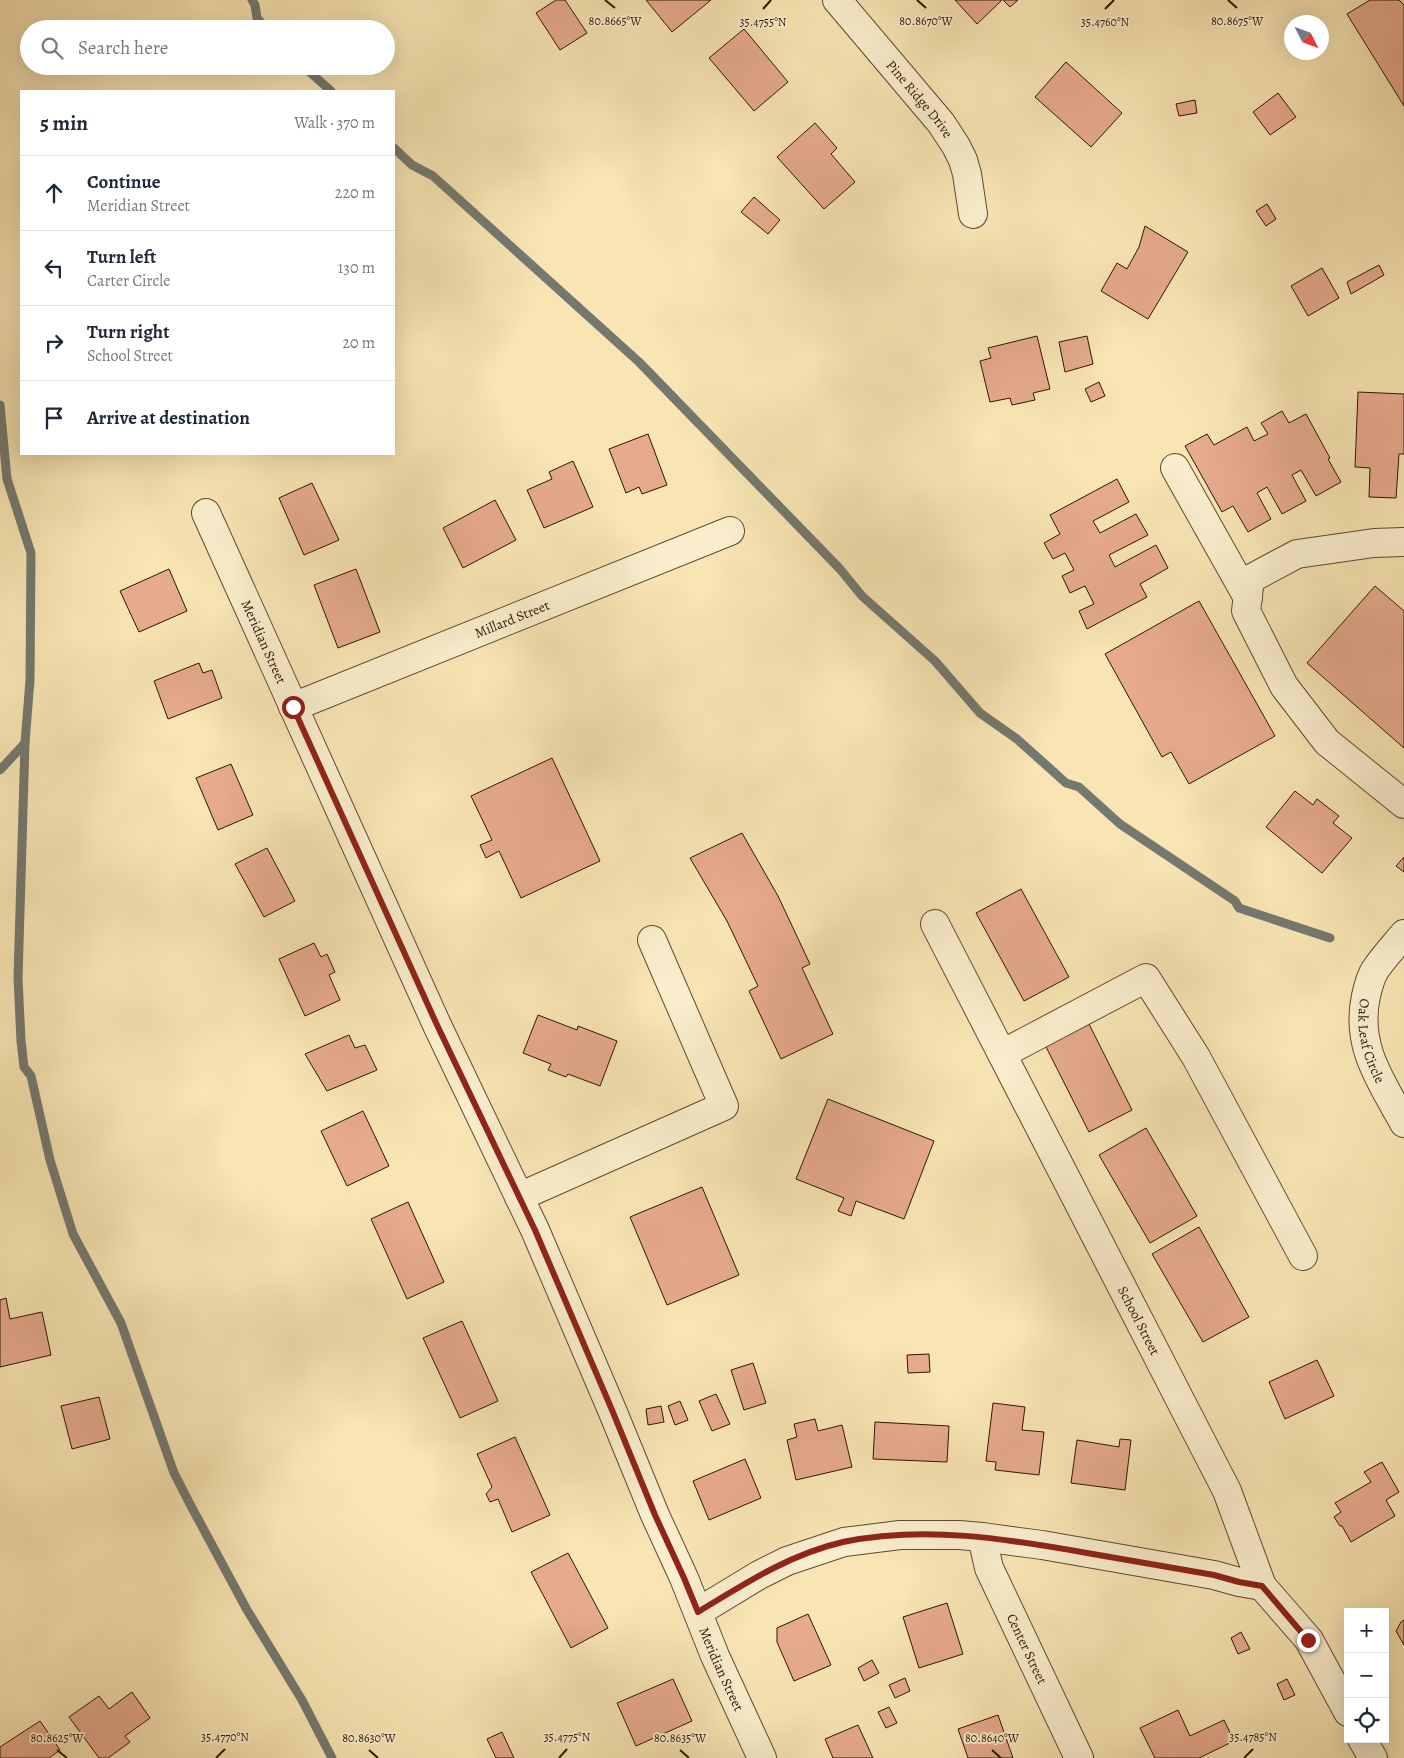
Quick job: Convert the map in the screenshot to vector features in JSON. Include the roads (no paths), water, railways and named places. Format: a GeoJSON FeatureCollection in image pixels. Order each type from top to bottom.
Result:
{"type":"FeatureCollection","features":[{"type":"Feature","properties":{"kind":"street","name":"Pine Ridge Drive"},"geometry":{"type":"LineString","coordinates":[[837,0],[941,123],[956,146],[967,174],[973,214]]}},
{"type":"Feature","properties":{"kind":"street"},"geometry":{"type":"LineString","coordinates":[[1175,468],[1248,598]]}},
{"type":"Feature","properties":{"kind":"street","name":"Meridian Street"},"geometry":{"type":"LineString","coordinates":[[206,513],[437,1025],[543,1248],[655,1515],[684,1578],[715,1656],[762,1758]]}},
{"type":"Feature","properties":{"kind":"street","name":"Millard Street"},"geometry":{"type":"LineString","coordinates":[[293,707],[730,531]]}},
{"type":"Feature","properties":{"kind":"street"},"geometry":{"type":"LineString","coordinates":[[1404,542],[1374,543],[1297,554],[1250,579],[1246,612],[1284,686],[1326,742],[1404,804]]}},
{"type":"Feature","properties":{"kind":"street","name":"School Street"},"geometry":{"type":"LineString","coordinates":[[935,924],[1227,1492],[1262,1586],[1308,1640],[1344,1705]]}},
{"type":"Feature","properties":{"kind":"street","name":"Oak Leaf Circle"},"geometry":{"type":"LineString","coordinates":[[1404,934],[1375,970],[1369,984],[1364,1007],[1364,1035],[1368,1054],[1404,1123]]}},
{"type":"Feature","properties":{"kind":"street"},"geometry":{"type":"LineString","coordinates":[[519,1197],[724,1106],[652,940]]}},
{"type":"Feature","properties":{"kind":"street"},"geometry":{"type":"LineString","coordinates":[[1002,1054],[1146,978],[1196,1057],[1303,1256]]}},
{"type":"Feature","properties":{"kind":"street"},"geometry":{"type":"LineString","coordinates":[[698,1612],[759,1574],[787,1561],[844,1542],[900,1535],[959,1535],[1042,1545],[1185,1570],[1262,1586]]}},
{"type":"Feature","properties":{"kind":"street","name":"Center Street"},"geometry":{"type":"LineString","coordinates":[[982,1537],[989,1568],[1079,1758]]}},
{"type":"Feature","properties":{"kind":"street"},"geometry":{"type":"LineString","coordinates":[[1364,1743],[1373,1758]]}},
{"type":"Feature","properties":{"kind":"waterway"},"geometry":{"type":"LineString","coordinates":[[252,0],[259,20]]}},
{"type":"Feature","properties":{"kind":"waterway"},"geometry":{"type":"LineString","coordinates":[[313,75],[330,90]]}},
{"type":"Feature","properties":{"kind":"waterway"},"geometry":{"type":"LineString","coordinates":[[395,149],[412,165],[433,176],[639,362],[840,569],[862,596],[935,661],[980,713],[1017,739],[1066,783],[1079,787],[1120,824],[1235,901],[1239,908],[1330,938]]}},
{"type":"Feature","properties":{"kind":"waterway"},"geometry":{"type":"LineString","coordinates":[[0,405],[7,479],[31,553],[30,680],[25,743],[18,978],[24,1067],[31,1076],[50,1160],[73,1234],[121,1323],[174,1473],[247,1610],[302,1700],[332,1758]]}},
{"type":"Feature","properties":{"kind":"waterway"},"geometry":{"type":"LineString","coordinates":[[0,770],[25,743]]}}]}
